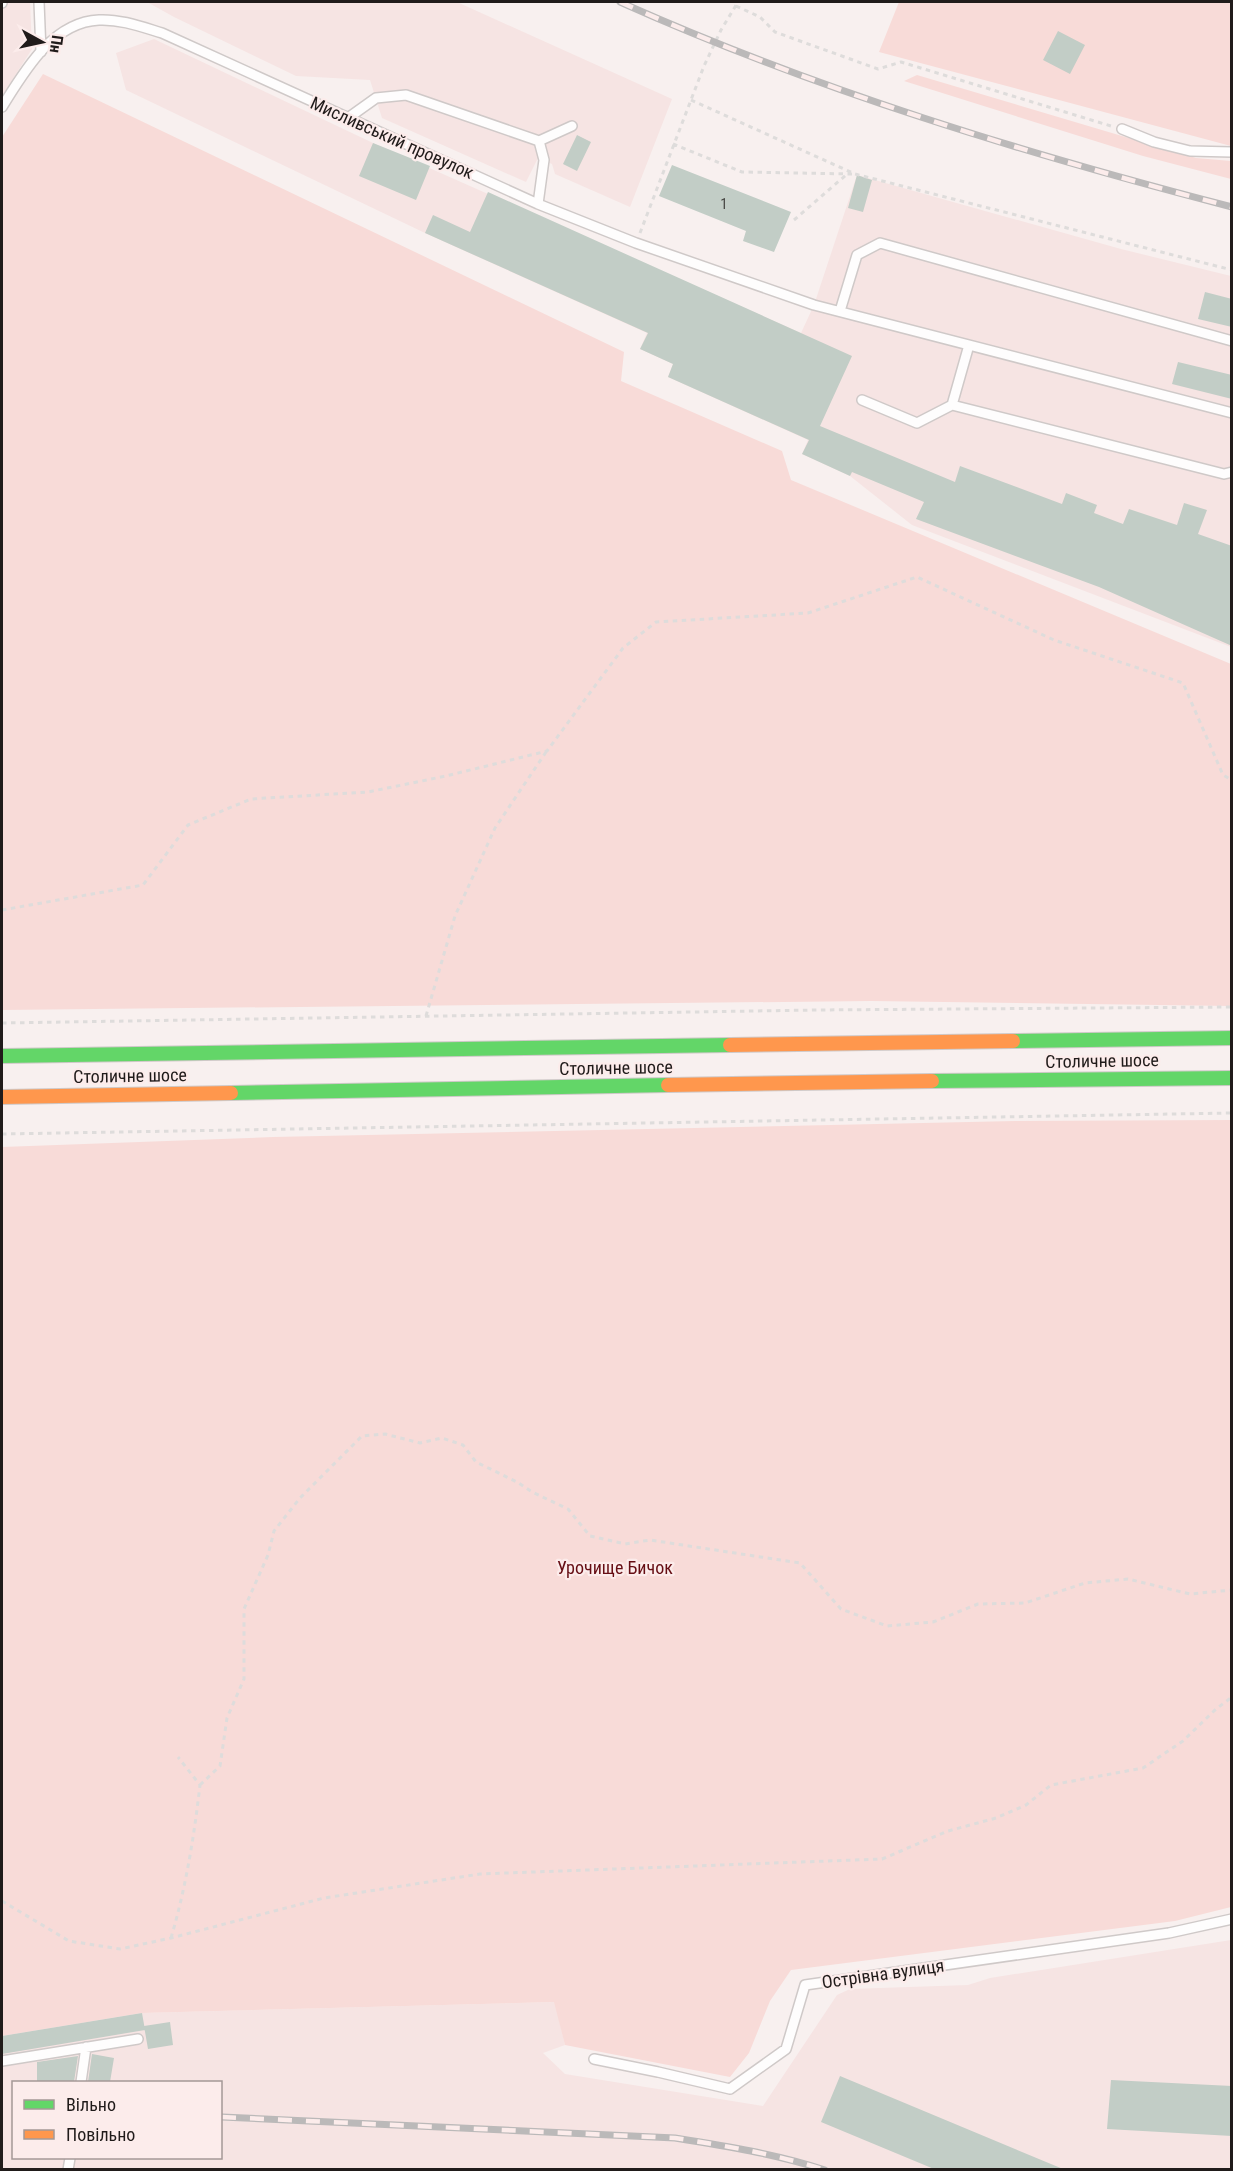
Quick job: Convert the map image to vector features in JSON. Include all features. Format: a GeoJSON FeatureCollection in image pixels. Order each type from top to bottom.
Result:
{"type":"FeatureCollection","features":[{"type":"Feature","properties":{"kind":"highway","name":"Столичне шосе"},"geometry":{"type":"LineString","coordinates":[[2,1056],[1232,1038]]}},
{"type":"Feature","properties":{"kind":"highway","name":"Столичне шосе"},"geometry":{"type":"LineString","coordinates":[[2,1097],[703,1084],[1232,1078]]}},
{"type":"Feature","properties":{"kind":"lane"},"geometry":{"type":"LineString","coordinates":[[39,2],[41,52]]}},
{"type":"Feature","properties":{"kind":"lane","name":"Мисливський провулок"},"geometry":{"type":"LineString","coordinates":[[2,107],[25,69],[57,36],[77,25],[98,20],[126,22],[162,33],[538,204],[636,243],[814,304],[1232,413]]}},
{"type":"Feature","properties":{"kind":"lane"},"geometry":{"type":"LineString","coordinates":[[348,118],[376,98],[406,95],[539,141],[572,126]]}},
{"type":"Feature","properties":{"kind":"lane"},"geometry":{"type":"LineString","coordinates":[[1122,129],[1154,142],[1190,151],[1232,152]]}},
{"type":"Feature","properties":{"kind":"lane"},"geometry":{"type":"LineString","coordinates":[[538,204],[544,160],[539,141]]}},
{"type":"Feature","properties":{"kind":"lane"},"geometry":{"type":"LineString","coordinates":[[840,311],[857,255],[880,243],[1232,340]]}},
{"type":"Feature","properties":{"kind":"lane"},"geometry":{"type":"LineString","coordinates":[[952,405],[969,345]]}},
{"type":"Feature","properties":{"kind":"lane"},"geometry":{"type":"LineString","coordinates":[[862,400],[917,423],[952,405],[1224,474],[1232,472]]}},
{"type":"Feature","properties":{"kind":"lane","name":"Острівна вулиця"},"geometry":{"type":"LineString","coordinates":[[594,2060],[730,2089],[786,2049],[805,1985],[1169,1934],[1232,1919]]}},
{"type":"Feature","properties":{"kind":"lane"},"geometry":{"type":"LineString","coordinates":[[2,2061],[138,2039]]}},
{"type":"Feature","properties":{"kind":"lane"},"geometry":{"type":"LineString","coordinates":[[81,2081],[86,2047]]}},
{"type":"Feature","properties":{"kind":"path"},"geometry":{"type":"LineString","coordinates":[[636,243],[673,144],[718,36],[738,2]]}},
{"type":"Feature","properties":{"kind":"path"},"geometry":{"type":"LineString","coordinates":[[736,6],[760,17],[775,32],[878,69],[901,62],[1122,129]]}},
{"type":"Feature","properties":{"kind":"path"},"geometry":{"type":"LineString","coordinates":[[691,100],[855,174],[1232,270]]}},
{"type":"Feature","properties":{"kind":"path"},"geometry":{"type":"LineString","coordinates":[[673,144],[742,172],[855,174]]}},
{"type":"Feature","properties":{"kind":"path"},"geometry":{"type":"LineString","coordinates":[[794,220],[848,174]]}},
{"type":"Feature","properties":{"kind":"path"},"geometry":{"type":"LineString","coordinates":[[426,1016],[455,916],[495,828],[547,751],[623,648],[656,622],[808,613],[917,577],[1054,640],[1183,683],[1223,775],[1232,780]]}},
{"type":"Feature","properties":{"kind":"path"},"geometry":{"type":"LineString","coordinates":[[2,910],[143,885],[188,825],[251,799],[368,792],[446,776],[547,751]]}},
{"type":"Feature","properties":{"kind":"path"},"geometry":{"type":"LineString","coordinates":[[2,1023],[1232,1007]]}},
{"type":"Feature","properties":{"kind":"path"},"geometry":{"type":"LineString","coordinates":[[2,1134],[1232,1113]]}},
{"type":"Feature","properties":{"kind":"path"},"geometry":{"type":"LineString","coordinates":[[171,1938],[184,1896],[200,1785],[220,1766],[227,1718],[244,1679],[244,1610],[268,1555],[274,1531],[300,1498],[362,1436],[385,1434],[420,1443],[442,1438],[463,1445],[476,1462],[568,1509],[590,1536],[626,1544],[650,1539],[800,1563],[841,1609],[887,1626],[933,1622],[978,1604],[1025,1603],[1085,1583],[1128,1579],[1190,1594],[1232,1590]]}},
{"type":"Feature","properties":{"kind":"path"},"geometry":{"type":"LineString","coordinates":[[2,1901],[69,1941],[120,1949],[324,1898],[480,1874],[882,1859],[948,1831],[996,1818],[1026,1805],[1052,1785],[1143,1768],[1183,1741],[1216,1708],[1232,1697]]}},
{"type":"Feature","properties":{"kind":"path"},"geometry":{"type":"LineString","coordinates":[[178,1757],[200,1785]]}},
{"type":"Feature","properties":{"kind":"shaded area"},"geometry":{"type":"Polygon","coordinates":[[[2,2],[30,2],[32,49],[2,96],[2,2]]]}},
{"type":"Feature","properties":{"kind":"shaded area"},"geometry":{"type":"Polygon","coordinates":[[[147,2],[457,2],[672,99],[630,207],[555,174],[552,164],[538,158],[526,182],[382,118],[370,80],[296,76],[147,2]]]}},
{"type":"Feature","properties":{"kind":"shaded area"},"geometry":{"type":"Polygon","coordinates":[[[154,39],[373,143],[801,333],[814,305],[857,175],[1121,249],[1231,276],[1231,647],[912,525],[850,476],[802,454],[808,440],[668,377],[673,364],[640,349],[647,333],[425,233],[126,90],[116,53],[154,39]]]}},
{"type":"Feature","properties":{"kind":"shaded area"},"geometry":{"type":"Polygon","coordinates":[[[1231,1940],[1231,2169],[2,2170],[2,2036],[142,2013],[555,2002],[565,2045],[543,2053],[565,2074],[763,2106],[837,1995],[850,1989],[968,1985],[990,1978],[1231,1940]]]}},
{"type":"Feature","properties":{"kind":"green space"},"geometry":{"type":"Polygon","coordinates":[[[899,2],[1231,2],[1231,146],[879,52],[899,2]]]}},
{"type":"Feature","properties":{"kind":"green space"},"geometry":{"type":"Polygon","coordinates":[[[43,74],[624,352],[621,381],[782,451],[791,480],[1231,664],[1231,1006],[871,1001],[2,1010],[2,137],[43,74]]]}},
{"type":"Feature","properties":{"kind":"green space"},"geometry":{"type":"Polygon","coordinates":[[[917,75],[1196,158],[1231,161],[1231,179],[1143,156],[904,81],[917,75]]]}},
{"type":"Feature","properties":{"kind":"green space","name":"Урочище Бичок"},"geometry":{"type":"Polygon","coordinates":[[[1231,1120],[1231,1907],[1175,1921],[791,1970],[770,2001],[749,2053],[730,2077],[565,2045],[554,2002],[142,2013],[2,2036],[2,1147],[273,1137],[1015,1121],[1231,1120]]]}},
{"type":"Feature","properties":{"kind":"building"},"geometry":{"type":"Polygon","coordinates":[[[1058,31],[1085,45],[1070,74],[1043,60],[1058,31]]]}},
{"type":"Feature","properties":{"kind":"building"},"geometry":{"type":"Polygon","coordinates":[[[577,135],[591,142],[577,171],[563,164],[577,135]]]}},
{"type":"Feature","properties":{"kind":"building"},"geometry":{"type":"Polygon","coordinates":[[[373,143],[430,166],[416,200],[359,176],[373,143]]]}},
{"type":"Feature","properties":{"kind":"building"},"geometry":{"type":"Polygon","coordinates":[[[672,165],[791,212],[774,252],[743,241],[746,231],[659,196],[672,165]]]}},
{"type":"Feature","properties":{"kind":"building"},"geometry":{"type":"Polygon","coordinates":[[[857,175],[872,180],[863,212],[848,208],[857,175]]]}},
{"type":"Feature","properties":{"kind":"building"},"geometry":{"type":"Polygon","coordinates":[[[488,192],[852,356],[820,426],[955,482],[960,466],[1062,504],[1066,493],[1097,505],[1094,513],[1123,524],[1129,509],[1177,525],[1184,503],[1207,510],[1198,534],[1232,546],[1232,646],[1099,587],[916,519],[924,502],[852,472],[850,476],[802,454],[809,440],[668,377],[673,364],[640,349],[648,333],[425,233],[433,215],[470,232],[488,192]]]}},
{"type":"Feature","properties":{"kind":"building"},"geometry":{"type":"Polygon","coordinates":[[[1205,292],[1232,299],[1232,327],[1198,319],[1205,292]]]}},
{"type":"Feature","properties":{"kind":"building"},"geometry":{"type":"Polygon","coordinates":[[[1178,362],[1232,375],[1232,399],[1172,384],[1178,362]]]}},
{"type":"Feature","properties":{"kind":"building"},"geometry":{"type":"Polygon","coordinates":[[[142,2013],[145,2030],[2,2054],[2,2036],[142,2013]]]}},
{"type":"Feature","properties":{"kind":"building"},"geometry":{"type":"Polygon","coordinates":[[[170,2022],[173,2045],[148,2049],[144,2026],[170,2022]]]}},
{"type":"Feature","properties":{"kind":"building"},"geometry":{"type":"Polygon","coordinates":[[[92,2054],[114,2058],[110,2081],[88,2081],[92,2054]]]}},
{"type":"Feature","properties":{"kind":"building"},"geometry":{"type":"Polygon","coordinates":[[[78,2056],[74,2081],[37,2081],[37,2062],[78,2056]]]}},
{"type":"Feature","properties":{"kind":"building"},"geometry":{"type":"Polygon","coordinates":[[[840,2076],[1063,2169],[934,2169],[821,2122],[840,2076]]]}},
{"type":"Feature","properties":{"kind":"building"},"geometry":{"type":"Polygon","coordinates":[[[1111,2080],[1232,2086],[1232,2136],[1107,2129],[1111,2080]]]}},
{"type":"Feature","properties":{"kind":"railway"},"geometry":{"type":"LineString","coordinates":[[620,2],[769,64],[921,117],[1076,165],[1232,207]]}},
{"type":"Feature","properties":{"kind":"railway"},"geometry":{"type":"LineString","coordinates":[[222,2117],[675,2138],[732,2147],[825,2170]]}},
{"type":"Feature","properties":{"kind":"traffic: fast"},"geometry":{"type":"LineString","coordinates":[[1013,1041],[1232,1038]]}},
{"type":"Feature","properties":{"kind":"traffic: fast"},"geometry":{"type":"LineString","coordinates":[[2,1056],[730,1045]]}},
{"type":"Feature","properties":{"kind":"traffic: fast"},"geometry":{"type":"LineString","coordinates":[[932,1081],[1232,1078]]}},
{"type":"Feature","properties":{"kind":"traffic: fast"},"geometry":{"type":"LineString","coordinates":[[231,1093],[668,1085]]}},
{"type":"Feature","properties":{"kind":"traffic: slow"},"geometry":{"type":"LineString","coordinates":[[730,1045],[1013,1041]]}},
{"type":"Feature","properties":{"kind":"traffic: slow"},"geometry":{"type":"LineString","coordinates":[[668,1085],[932,1081]]}},
{"type":"Feature","properties":{"kind":"traffic: slow"},"geometry":{"type":"LineString","coordinates":[[2,1097],[231,1093]]}}]}
